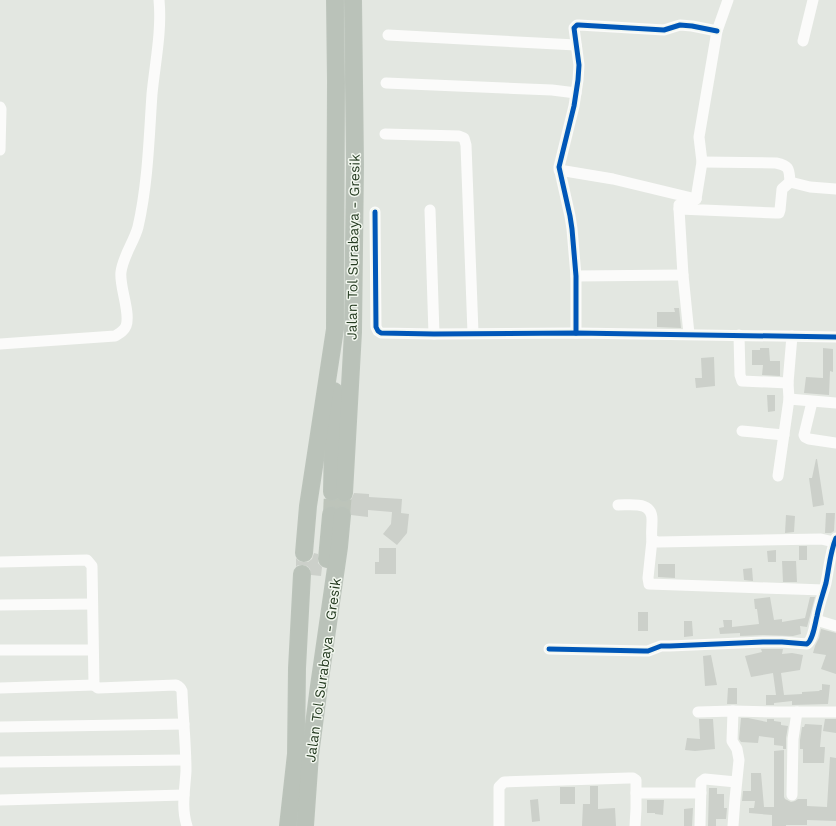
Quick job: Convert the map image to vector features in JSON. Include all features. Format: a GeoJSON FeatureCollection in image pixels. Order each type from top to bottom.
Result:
{"type":"FeatureCollection","features":[{"type":"Feature","properties":{"kind":"highway","name":"Jalan Tol Surabaya - Gresik"},"geometry":{"type":"LineString","coordinates":[[335,0],[335,329],[338,492],[353,316],[355,164],[353,0]]}},
{"type":"Feature","properties":{"kind":"highway","name":"Jalan Tol Surabaya - Gresik"},"geometry":{"type":"LineString","coordinates":[[304,553],[308,506],[335,329]]}},
{"type":"Feature","properties":{"kind":"highway","name":"Jalan Tol Surabaya - Gresik"},"geometry":{"type":"LineString","coordinates":[[296,754],[307,712],[325,576],[336,515],[339,547],[310,755],[305,826]]}},
{"type":"Feature","properties":{"kind":"highway","name":"Jalan Tol Surabaya - Gresik"},"geometry":{"type":"LineString","coordinates":[[288,826],[296,754],[297,668],[302,574]]}},
{"type":"Feature","properties":{"kind":"street"},"geometry":{"type":"LineString","coordinates":[[0,344],[115,336],[122,332],[126,326],[128,319],[120,272],[138,228],[145,189],[159,35],[159,0]]}},
{"type":"Feature","properties":{"kind":"street"},"geometry":{"type":"LineString","coordinates":[[696,199],[702,162],[699,137],[717,31],[728,0]]}},
{"type":"Feature","properties":{"kind":"street"},"geometry":{"type":"LineString","coordinates":[[803,41],[813,0]]}},
{"type":"Feature","properties":{"kind":"street"},"geometry":{"type":"LineString","coordinates":[[576,333],[576,276],[570,216],[559,170],[574,106],[578,80],[579,65],[574,28],[577,25],[664,30],[680,25],[717,31]]}},
{"type":"Feature","properties":{"kind":"street"},"geometry":{"type":"LineString","coordinates":[[388,35],[576,45]]}},
{"type":"Feature","properties":{"kind":"street"},"geometry":{"type":"LineString","coordinates":[[386,83],[552,90],[576,93]]}},
{"type":"Feature","properties":{"kind":"street"},"geometry":{"type":"LineString","coordinates":[[0,107],[0,150]]}},
{"type":"Feature","properties":{"kind":"street"},"geometry":{"type":"LineString","coordinates":[[385,134],[459,136],[464,138],[466,145],[473,333]]}},
{"type":"Feature","properties":{"kind":"street"},"geometry":{"type":"LineString","coordinates":[[702,162],[776,163],[785,165],[788,168],[790,182]]}},
{"type":"Feature","properties":{"kind":"street"},"geometry":{"type":"LineString","coordinates":[[559,170],[613,179],[696,199]]}},
{"type":"Feature","properties":{"kind":"street"},"geometry":{"type":"LineString","coordinates":[[790,182],[810,187],[836,189]]}},
{"type":"Feature","properties":{"kind":"street"},"geometry":{"type":"LineString","coordinates":[[679,209],[778,213],[780,210],[782,188],[790,182]]}},
{"type":"Feature","properties":{"kind":"street"},"geometry":{"type":"LineString","coordinates":[[689,334],[683,275],[679,205],[696,199]]}},
{"type":"Feature","properties":{"kind":"street"},"geometry":{"type":"LineString","coordinates":[[430,210],[434,334]]}},
{"type":"Feature","properties":{"kind":"street"},"geometry":{"type":"LineString","coordinates":[[375,212],[376,327],[381,333],[576,333],[836,337]]}},
{"type":"Feature","properties":{"kind":"street"},"geometry":{"type":"LineString","coordinates":[[576,276],[683,275]]}},
{"type":"Feature","properties":{"kind":"street"},"geometry":{"type":"LineString","coordinates":[[739,335],[740,375],[742,381],[788,383]]}},
{"type":"Feature","properties":{"kind":"street"},"geometry":{"type":"LineString","coordinates":[[778,476],[790,399],[788,383],[792,336]]}},
{"type":"Feature","properties":{"kind":"street"},"geometry":{"type":"LineString","coordinates":[[790,399],[836,403]]}},
{"type":"Feature","properties":{"kind":"street"},"geometry":{"type":"LineString","coordinates":[[812,402],[804,435],[805,437],[809,439],[836,443]]}},
{"type":"Feature","properties":{"kind":"street"},"geometry":{"type":"LineString","coordinates":[[742,431],[784,435]]}},
{"type":"Feature","properties":{"kind":"street"},"geometry":{"type":"LineString","coordinates":[[618,505],[642,505],[652,513],[652,540],[648,578],[650,584],[824,590]]}},
{"type":"Feature","properties":{"kind":"street"},"geometry":{"type":"LineString","coordinates":[[549,649],[648,651],[661,646],[763,642],[809,643],[833,560],[835,540],[658,542],[652,540]]}},
{"type":"Feature","properties":{"kind":"street"},"geometry":{"type":"LineString","coordinates":[[0,562],[87,560],[92,566],[94,685]]}},
{"type":"Feature","properties":{"kind":"street"},"geometry":{"type":"LineString","coordinates":[[0,605],[92,604]]}},
{"type":"Feature","properties":{"kind":"street"},"geometry":{"type":"LineString","coordinates":[[816,620],[836,626]]}},
{"type":"Feature","properties":{"kind":"street"},"geometry":{"type":"LineString","coordinates":[[0,650],[93,650]]}},
{"type":"Feature","properties":{"kind":"street"},"geometry":{"type":"LineString","coordinates":[[0,688],[94,685],[98,688],[179,686],[182,691],[184,724],[186,771],[184,795],[185,821],[187,826]]}},
{"type":"Feature","properties":{"kind":"street"},"geometry":{"type":"LineString","coordinates":[[733,826],[739,760],[738,749],[732,741],[734,711]]}},
{"type":"Feature","properties":{"kind":"street"},"geometry":{"type":"LineString","coordinates":[[698,712],[836,712]]}},
{"type":"Feature","properties":{"kind":"street"},"geometry":{"type":"LineString","coordinates":[[792,795],[793,739],[797,712]]}},
{"type":"Feature","properties":{"kind":"street"},"geometry":{"type":"LineString","coordinates":[[0,727],[184,724]]}},
{"type":"Feature","properties":{"kind":"street"},"geometry":{"type":"LineString","coordinates":[[0,762],[185,760]]}},
{"type":"Feature","properties":{"kind":"street"},"geometry":{"type":"LineString","coordinates":[[499,826],[499,787],[504,782],[628,778],[636,780],[635,826]]}},
{"type":"Feature","properties":{"kind":"street"},"geometry":{"type":"LineString","coordinates":[[700,826],[701,782],[703,780],[736,782]]}},
{"type":"Feature","properties":{"kind":"street"},"geometry":{"type":"LineString","coordinates":[[636,793],[701,793]]}},
{"type":"Feature","properties":{"kind":"street"},"geometry":{"type":"LineString","coordinates":[[0,800],[184,795]]}},
{"type":"Feature","properties":{"kind":"building"},"geometry":{"type":"Polygon","coordinates":[[[674,308],[679,308],[681,328],[657,327],[657,312],[675,312],[674,308]]]}},
{"type":"Feature","properties":{"kind":"building"},"geometry":{"type":"Polygon","coordinates":[[[760,348],[769,348],[770,361],[780,361],[780,376],[762,375],[763,365],[752,365],[752,350],[760,350],[760,348]]]}},
{"type":"Feature","properties":{"kind":"building"},"geometry":{"type":"Polygon","coordinates":[[[823,348],[833,349],[833,372],[830,371],[829,395],[804,393],[806,377],[823,378],[823,348]]]}},
{"type":"Feature","properties":{"kind":"building"},"geometry":{"type":"Polygon","coordinates":[[[714,357],[715,386],[696,388],[695,378],[702,378],[701,358],[714,357]]]}},
{"type":"Feature","properties":{"kind":"building"},"geometry":{"type":"Polygon","coordinates":[[[767,395],[775,395],[775,411],[768,412],[767,395]]]}},
{"type":"Feature","properties":{"kind":"building"},"geometry":{"type":"Polygon","coordinates":[[[816,459],[824,505],[813,507],[809,478],[812,478],[816,459]]]}},
{"type":"Feature","properties":{"kind":"building"},"geometry":{"type":"Polygon","coordinates":[[[354,493],[369,494],[369,497],[402,499],[401,513],[409,514],[407,533],[397,545],[383,534],[391,524],[392,512],[368,510],[368,517],[351,515],[347,507],[343,506],[326,507],[327,500],[348,502],[354,493]]]}},
{"type":"Feature","properties":{"kind":"building"},"geometry":{"type":"Polygon","coordinates":[[[826,513],[835,513],[834,531],[831,533],[825,533],[826,513]]]}},
{"type":"Feature","properties":{"kind":"building"},"geometry":{"type":"Polygon","coordinates":[[[786,515],[795,516],[794,532],[785,533],[786,515]]]}},
{"type":"Feature","properties":{"kind":"building"},"geometry":{"type":"Polygon","coordinates":[[[799,546],[807,546],[807,560],[799,560],[799,546]]]}},
{"type":"Feature","properties":{"kind":"building"},"geometry":{"type":"Polygon","coordinates":[[[379,548],[396,548],[396,574],[375,574],[375,562],[379,562],[379,548]]]}},
{"type":"Feature","properties":{"kind":"building"},"geometry":{"type":"Polygon","coordinates":[[[776,550],[776,562],[768,562],[767,551],[776,550]]]}},
{"type":"Feature","properties":{"kind":"building"},"geometry":{"type":"Polygon","coordinates":[[[314,553],[318,554],[318,563],[322,567],[321,576],[311,575],[310,569],[307,566],[298,565],[296,567],[296,558],[299,561],[308,562],[312,559],[314,553]]]}},
{"type":"Feature","properties":{"kind":"building"},"geometry":{"type":"Polygon","coordinates":[[[782,561],[796,561],[797,582],[783,582],[782,561]]]}},
{"type":"Feature","properties":{"kind":"building"},"geometry":{"type":"Polygon","coordinates":[[[658,564],[675,564],[675,578],[658,577],[658,564]]]}},
{"type":"Feature","properties":{"kind":"building"},"geometry":{"type":"Polygon","coordinates":[[[752,568],[753,581],[744,580],[743,569],[752,568]]]}},
{"type":"Feature","properties":{"kind":"building"},"geometry":{"type":"Polygon","coordinates":[[[770,597],[774,620],[782,619],[782,622],[805,618],[810,597],[815,597],[807,627],[800,626],[801,634],[793,636],[740,636],[740,633],[720,634],[719,628],[724,627],[723,620],[732,620],[732,627],[759,624],[754,599],[770,597]]]}},
{"type":"Feature","properties":{"kind":"building"},"geometry":{"type":"Polygon","coordinates":[[[638,612],[648,612],[648,631],[638,631],[638,612]]]}},
{"type":"Feature","properties":{"kind":"building"},"geometry":{"type":"Polygon","coordinates":[[[684,621],[692,621],[693,636],[684,637],[684,621]]]}},
{"type":"Feature","properties":{"kind":"building"},"geometry":{"type":"Polygon","coordinates":[[[821,629],[836,633],[836,674],[821,669],[826,655],[813,653],[821,629]]]}},
{"type":"Feature","properties":{"kind":"building"},"geometry":{"type":"Polygon","coordinates":[[[761,649],[783,649],[782,654],[792,653],[803,655],[800,670],[781,673],[784,695],[819,691],[822,690],[822,684],[830,685],[828,704],[792,705],[792,701],[774,703],[774,705],[766,705],[766,695],[776,695],[773,673],[751,677],[745,656],[762,652],[761,649]]]}},
{"type":"Feature","properties":{"kind":"building"},"geometry":{"type":"Polygon","coordinates":[[[711,655],[717,685],[705,686],[703,656],[711,655]]]}},
{"type":"Feature","properties":{"kind":"building"},"geometry":{"type":"Polygon","coordinates":[[[728,688],[737,688],[737,704],[727,704],[728,688]]]}},
{"type":"Feature","properties":{"kind":"building"},"geometry":{"type":"Polygon","coordinates":[[[741,718],[767,722],[767,719],[774,719],[774,721],[781,722],[781,725],[788,726],[786,749],[783,749],[783,746],[774,745],[774,738],[759,736],[758,743],[741,742],[739,739],[741,718]]]}},
{"type":"Feature","properties":{"kind":"building"},"geometry":{"type":"Polygon","coordinates":[[[699,719],[713,719],[715,749],[695,751],[685,750],[687,738],[700,739],[699,719]]]}},
{"type":"Feature","properties":{"kind":"building"},"geometry":{"type":"Polygon","coordinates":[[[825,719],[836,719],[836,733],[823,731],[825,719]]]}},
{"type":"Feature","properties":{"kind":"building"},"geometry":{"type":"Polygon","coordinates":[[[805,724],[822,725],[820,747],[825,747],[824,763],[803,763],[803,749],[800,749],[800,740],[802,727],[804,727],[805,724]]]}},
{"type":"Feature","properties":{"kind":"building"},"geometry":{"type":"Polygon","coordinates":[[[784,750],[784,797],[791,802],[798,799],[807,799],[807,806],[827,807],[830,757],[836,758],[836,821],[807,820],[807,825],[772,826],[772,815],[749,813],[749,808],[754,808],[755,801],[742,801],[743,791],[751,791],[751,773],[761,773],[764,807],[774,807],[774,751],[784,750]]]}},
{"type":"Feature","properties":{"kind":"building"},"geometry":{"type":"Polygon","coordinates":[[[590,786],[598,786],[598,809],[615,808],[616,826],[582,826],[583,804],[590,804],[590,786]]]}},
{"type":"Feature","properties":{"kind":"building"},"geometry":{"type":"Polygon","coordinates":[[[560,787],[575,787],[575,804],[560,804],[560,787]]]}},
{"type":"Feature","properties":{"kind":"building"},"geometry":{"type":"Polygon","coordinates":[[[709,788],[717,788],[717,794],[724,794],[724,808],[727,808],[726,819],[716,819],[716,826],[708,826],[709,788]]]}},
{"type":"Feature","properties":{"kind":"building"},"geometry":{"type":"Polygon","coordinates":[[[538,799],[540,821],[532,822],[530,800],[538,799]]]}},
{"type":"Feature","properties":{"kind":"building"},"geometry":{"type":"Polygon","coordinates":[[[647,800],[664,800],[663,815],[647,813],[647,800]]]}},
{"type":"Feature","properties":{"kind":"building"},"geometry":{"type":"Polygon","coordinates":[[[693,808],[692,826],[684,826],[684,809],[693,808]]]}},
{"type":"Feature","properties":{"kind":"tunnel"},"geometry":{"type":"LineString","coordinates":[[331,515],[332,492]]}},
{"type":"Feature","properties":{"kind":"tunnel"},"geometry":{"type":"LineString","coordinates":[[342,515],[344,493]]}},
{"type":"Feature","properties":{"kind":"cycle path"},"geometry":{"type":"LineString","coordinates":[[576,333],[576,276],[572,229],[559,167],[574,106],[578,80],[579,65],[574,28],[579,25],[664,30],[680,25],[717,31]]}},
{"type":"Feature","properties":{"kind":"cycle path"},"geometry":{"type":"LineString","coordinates":[[375,212],[376,327],[381,333],[576,333],[836,337]]}},
{"type":"Feature","properties":{"kind":"cycle path"},"geometry":{"type":"LineString","coordinates":[[549,649],[648,651],[661,646],[763,642],[807,644],[814,632],[826,583],[832,549],[836,538]]}}]}
